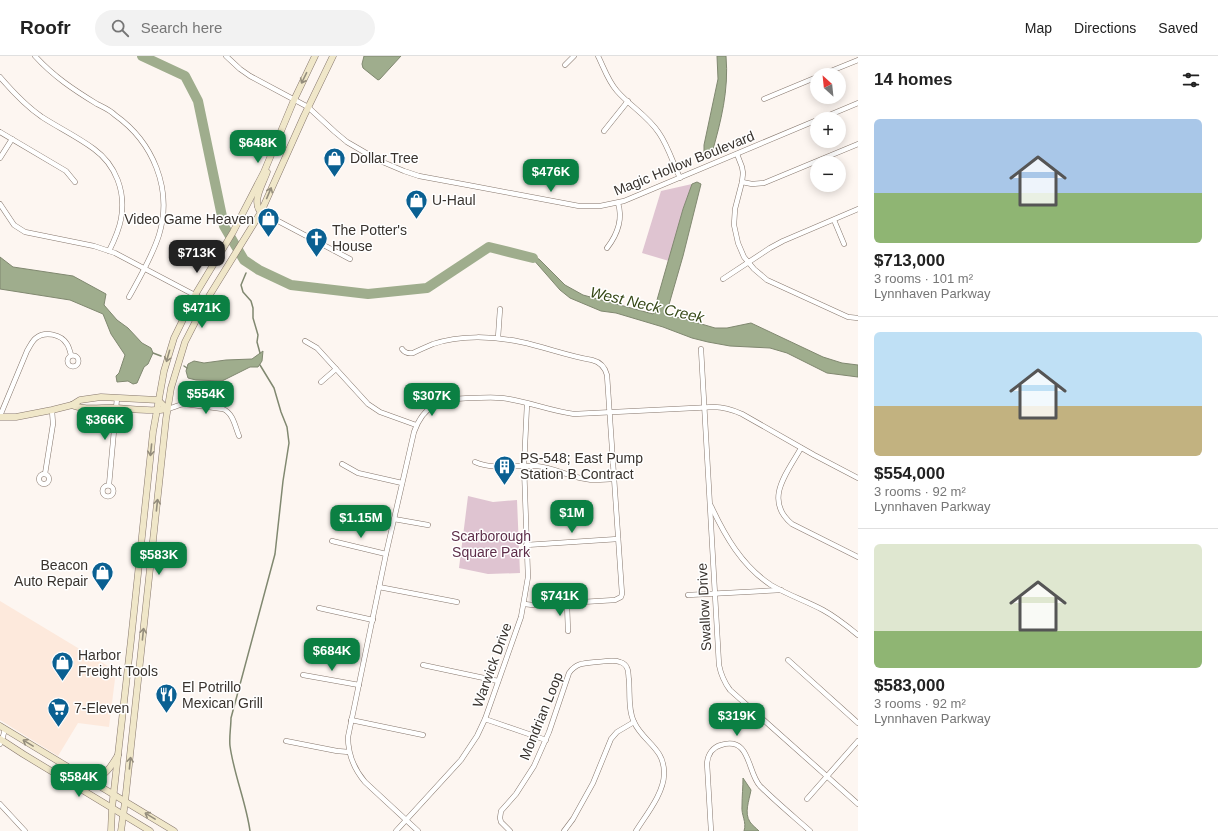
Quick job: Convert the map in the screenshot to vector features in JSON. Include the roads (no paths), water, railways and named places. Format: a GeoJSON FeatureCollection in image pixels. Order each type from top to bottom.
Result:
{"type":"FeatureCollection","features":[{"type":"Feature","properties":{"kind":"main road"},"geometry":{"type":"LineString","coordinates":[[111,831],[112,808],[156,411],[164,371],[174,338],[195,295],[232,232],[269,161],[294,100],[315,56]]}},
{"type":"Feature","properties":{"kind":"main road"},"geometry":{"type":"LineString","coordinates":[[120,831],[126,802],[167,409],[175,374],[185,342],[206,301],[261,212],[308,107],[333,56]]}},
{"type":"Feature","properties":{"kind":"main road"},"geometry":{"type":"LineString","coordinates":[[261,212],[257,207],[257,198],[267,173],[269,161]]}},
{"type":"Feature","properties":{"kind":"main road"},"geometry":{"type":"LineString","coordinates":[[0,416],[16,417],[72,405],[80,400],[101,397],[158,400],[167,409]]}},
{"type":"Feature","properties":{"kind":"main road"},"geometry":{"type":"LineString","coordinates":[[72,405],[79,408],[116,408],[156,411],[167,409]]}},
{"type":"Feature","properties":{"kind":"main road"},"geometry":{"type":"LineString","coordinates":[[2,729],[174,831]]}},
{"type":"Feature","properties":{"kind":"main road"},"geometry":{"type":"LineString","coordinates":[[1,741],[150,831]]}},
{"type":"Feature","properties":{"kind":"main road"},"geometry":{"type":"LineString","coordinates":[[85,778],[94,778],[102,775],[109,770],[119,754]]}},
{"type":"Feature","properties":{"kind":"street"},"geometry":{"type":"LineString","coordinates":[[35,56],[61,81],[123,120],[140,138],[153,159],[161,182],[163,194],[163,210],[159,236],[145,269],[129,297]]}},
{"type":"Feature","properties":{"kind":"street","name":"Magic Hollow Boulevard"},"geometry":{"type":"LineString","coordinates":[[226,56],[250,76],[308,107],[347,142],[378,160],[419,176],[579,206],[600,206],[618,203],[810,123]]}},
{"type":"Feature","properties":{"kind":"street"},"geometry":{"type":"LineString","coordinates":[[565,65],[574,56]]}},
{"type":"Feature","properties":{"kind":"street"},"geometry":{"type":"LineString","coordinates":[[598,56],[612,86],[659,132],[680,178]]}},
{"type":"Feature","properties":{"kind":"street"},"geometry":{"type":"LineString","coordinates":[[838,68],[858,60]]}},
{"type":"Feature","properties":{"kind":"street"},"geometry":{"type":"LineString","coordinates":[[0,77],[21,100],[34,111],[100,153],[111,166],[119,183],[122,210],[119,227],[109,251]]}},
{"type":"Feature","properties":{"kind":"street"},"geometry":{"type":"LineString","coordinates":[[764,99],[810,80]]}},
{"type":"Feature","properties":{"kind":"street"},"geometry":{"type":"LineString","coordinates":[[604,131],[628,101]]}},
{"type":"Feature","properties":{"kind":"street"},"geometry":{"type":"LineString","coordinates":[[837,112],[858,103]]}},
{"type":"Feature","properties":{"kind":"street"},"geometry":{"type":"LineString","coordinates":[[0,132],[66,171],[75,182]]}},
{"type":"Feature","properties":{"kind":"street"},"geometry":{"type":"LineString","coordinates":[[0,158],[12,139]]}},
{"type":"Feature","properties":{"kind":"street"},"geometry":{"type":"LineString","coordinates":[[742,182],[752,184],[764,183],[858,144]]}},
{"type":"Feature","properties":{"kind":"street"},"geometry":{"type":"LineString","coordinates":[[737,154],[743,173],[735,209],[734,226],[741,252],[748,262],[767,280],[848,317],[858,318]]}},
{"type":"Feature","properties":{"kind":"street"},"geometry":{"type":"LineString","coordinates":[[606,248],[614,236],[620,222],[618,203]]}},
{"type":"Feature","properties":{"kind":"street"},"geometry":{"type":"LineString","coordinates":[[0,204],[14,225],[25,232],[94,246],[109,251],[206,301]]}},
{"type":"Feature","properties":{"kind":"street"},"geometry":{"type":"LineString","coordinates":[[723,279],[783,241],[858,210]]}},
{"type":"Feature","properties":{"kind":"street"},"geometry":{"type":"LineString","coordinates":[[261,212],[350,259]]}},
{"type":"Feature","properties":{"kind":"street"},"geometry":{"type":"LineString","coordinates":[[834,220],[844,244]]}},
{"type":"Feature","properties":{"kind":"street"},"geometry":{"type":"LineString","coordinates":[[498,338],[500,309]]}},
{"type":"Feature","properties":{"kind":"street"},"geometry":{"type":"LineString","coordinates":[[0,416],[18,371],[32,342],[36,338],[44,334],[60,337],[66,343],[71,355]]}},
{"type":"Feature","properties":{"kind":"street"},"geometry":{"type":"LineString","coordinates":[[402,349],[406,352],[413,353],[433,344],[448,341],[470,338],[498,338],[592,360],[604,367],[607,375],[610,412],[622,594],[618,599],[568,603],[524,604]]}},
{"type":"Feature","properties":{"kind":"street"},"geometry":{"type":"LineString","coordinates":[[305,341],[317,348],[374,409],[416,426]]}},
{"type":"Feature","properties":{"kind":"street","name":"Swallow Drive"},"geometry":{"type":"LineString","coordinates":[[701,349],[714,594],[720,672],[730,690],[858,804]]}},
{"type":"Feature","properties":{"kind":"street"},"geometry":{"type":"LineString","coordinates":[[321,382],[336,369]]}},
{"type":"Feature","properties":{"kind":"street"},"geometry":{"type":"LineString","coordinates":[[418,831],[362,779],[355,768],[349,752],[348,737],[386,554],[416,426],[421,417],[432,406],[453,398],[490,397],[503,398],[574,414],[723,407],[742,414],[801,448],[858,478]]}},
{"type":"Feature","properties":{"kind":"street"},"geometry":{"type":"LineString","coordinates":[[109,485],[117,398]]}},
{"type":"Feature","properties":{"kind":"street"},"geometry":{"type":"LineString","coordinates":[[167,409],[185,404],[227,410],[231,414],[239,436]]}},
{"type":"Feature","properties":{"kind":"street","name":"Warwick Drive"},"geometry":{"type":"LineString","coordinates":[[396,831],[461,760],[477,736],[485,719],[521,617],[528,577],[524,466],[526,404]]}},
{"type":"Feature","properties":{"kind":"street"},"geometry":{"type":"LineString","coordinates":[[45,474],[53,424],[52,410]]}},
{"type":"Feature","properties":{"kind":"street"},"geometry":{"type":"LineString","coordinates":[[801,448],[780,483],[778,496],[780,509],[784,516],[792,524],[858,557]]}},
{"type":"Feature","properties":{"kind":"street"},"geometry":{"type":"LineString","coordinates":[[475,462],[484,465],[543,467],[593,480],[614,478]]}},
{"type":"Feature","properties":{"kind":"street"},"geometry":{"type":"LineString","coordinates":[[342,464],[358,473],[402,483]]}},
{"type":"Feature","properties":{"kind":"street"},"geometry":{"type":"LineString","coordinates":[[710,502],[726,536],[741,558],[758,576],[781,590],[835,616],[858,635]]}},
{"type":"Feature","properties":{"kind":"street"},"geometry":{"type":"LineString","coordinates":[[394,519],[428,525]]}},
{"type":"Feature","properties":{"kind":"street"},"geometry":{"type":"LineString","coordinates":[[526,545],[618,538]]}},
{"type":"Feature","properties":{"kind":"street"},"geometry":{"type":"LineString","coordinates":[[332,541],[386,554]]}},
{"type":"Feature","properties":{"kind":"street"},"geometry":{"type":"LineString","coordinates":[[379,587],[457,602]]}},
{"type":"Feature","properties":{"kind":"street"},"geometry":{"type":"LineString","coordinates":[[688,595],[781,590]]}},
{"type":"Feature","properties":{"kind":"street"},"geometry":{"type":"LineString","coordinates":[[568,603],[568,631]]}},
{"type":"Feature","properties":{"kind":"street"},"geometry":{"type":"LineString","coordinates":[[319,608],[373,620]]}},
{"type":"Feature","properties":{"kind":"street"},"geometry":{"type":"LineString","coordinates":[[788,660],[858,723]]}},
{"type":"Feature","properties":{"kind":"street","name":"Mondrian Loop"},"geometry":{"type":"LineString","coordinates":[[510,831],[501,822],[501,811],[516,794],[527,778],[546,740],[569,673],[575,666],[582,663],[617,661],[624,664],[628,670],[634,722],[637,728],[659,752],[662,759],[664,774],[662,786],[658,796],[636,831]]}},
{"type":"Feature","properties":{"kind":"street"},"geometry":{"type":"LineString","coordinates":[[424,665],[498,681]]}},
{"type":"Feature","properties":{"kind":"street"},"geometry":{"type":"LineString","coordinates":[[303,675],[359,685]]}},
{"type":"Feature","properties":{"kind":"street"},"geometry":{"type":"LineString","coordinates":[[485,719],[546,740]]}},
{"type":"Feature","properties":{"kind":"street"},"geometry":{"type":"LineString","coordinates":[[351,720],[423,735]]}},
{"type":"Feature","properties":{"kind":"street"},"geometry":{"type":"LineString","coordinates":[[564,831],[573,819],[593,783],[613,736],[619,730],[634,722]]}},
{"type":"Feature","properties":{"kind":"street"},"geometry":{"type":"LineString","coordinates":[[1,741],[2,729]]}},
{"type":"Feature","properties":{"kind":"street"},"geometry":{"type":"LineString","coordinates":[[286,741],[349,752]]}},
{"type":"Feature","properties":{"kind":"street"},"geometry":{"type":"LineString","coordinates":[[807,798],[858,741]]}},
{"type":"Feature","properties":{"kind":"street"},"geometry":{"type":"LineString","coordinates":[[711,831],[707,763],[709,755],[713,750],[721,745],[727,744],[736,745],[745,752],[753,776],[760,786],[810,831]]}},
{"type":"Feature","properties":{"kind":"street"},"geometry":{"type":"LineString","coordinates":[[0,804],[25,831]]}},
{"type":"Feature","properties":{"kind":"waterway"},"geometry":{"type":"LineString","coordinates":[[142,56],[185,76],[198,101],[224,226],[244,260],[259,270],[291,285],[368,294],[427,288],[489,247],[533,258]]}},
{"type":"Feature","properties":{"kind":"waterway"},"geometry":{"type":"LineString","coordinates":[[246,273],[241,285],[243,292],[251,301],[253,308],[253,318],[258,335],[257,342],[260,353]]}},
{"type":"Feature","properties":{"kind":"waterway"},"geometry":{"type":"LineString","coordinates":[[153,353],[161,356]]}},
{"type":"Feature","properties":{"kind":"waterway"},"geometry":{"type":"LineString","coordinates":[[250,831],[230,746],[231,718],[275,554],[289,443],[287,427],[274,388],[260,365]]}},
{"type":"Feature","properties":{"kind":"place","name":"Dollar Tree"},"geometry":{"type":"Point","coordinates":[334,178]}},
{"type":"Feature","properties":{"kind":"place","name":"U-Haul"},"geometry":{"type":"Point","coordinates":[417,220]}},
{"type":"Feature","properties":{"kind":"place","name":"Video Game Heaven"},"geometry":{"type":"Point","coordinates":[269,238]}},
{"type":"Feature","properties":{"kind":"place","name":"The Potter's House"},"geometry":{"type":"Point","coordinates":[316,258]}},
{"type":"Feature","properties":{"kind":"place","name":"PS-548; East Pump Station B Contract"},"geometry":{"type":"Point","coordinates":[504,486]}},
{"type":"Feature","properties":{"kind":"place","name":"Beacon Auto Repair"},"geometry":{"type":"Point","coordinates":[103,592]}},
{"type":"Feature","properties":{"kind":"place","name":"Harbor Freight Tools"},"geometry":{"type":"Point","coordinates":[63,682]}},
{"type":"Feature","properties":{"kind":"place","name":"El Potrillo Mexican Grill"},"geometry":{"type":"Point","coordinates":[166,714]}},
{"type":"Feature","properties":{"kind":"place","name":"7-Eleven"},"geometry":{"type":"Point","coordinates":[58,728]}},
{"type":"Feature","properties":{"kind":"water label","name":"West Neck Creek"},"geometry":{"type":"Point","coordinates":[647,305]}},
{"type":"Feature","properties":{"kind":"park label","name":"Scarborough Square Park"},"geometry":{"type":"Point","coordinates":[491,544]}}]}
